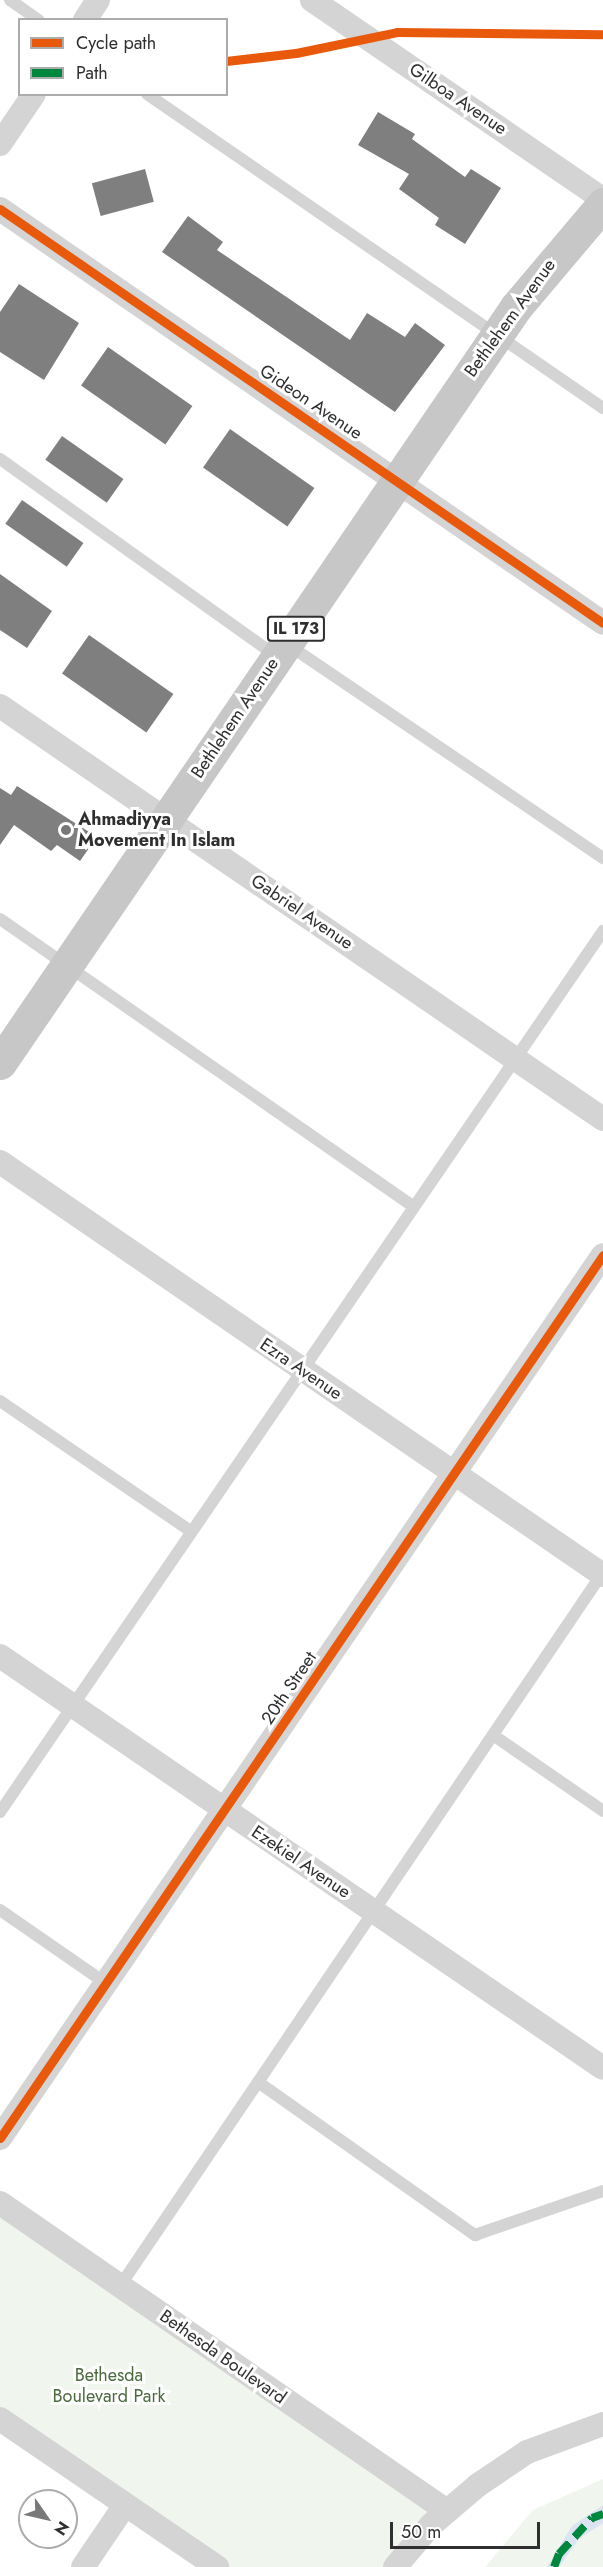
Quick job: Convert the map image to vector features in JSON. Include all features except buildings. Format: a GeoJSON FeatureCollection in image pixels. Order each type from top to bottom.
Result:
{"type":"FeatureCollection","features":[{"type":"Feature","properties":{"kind":"main road","name":"Bethlehem Avenue"},"geometry":{"type":"LineString","coordinates":[[0,1063],[495,336],[562,247],[603,204]]}},
{"type":"Feature","properties":{"kind":"street"},"geometry":{"type":"LineString","coordinates":[[86,18],[98,0]]}},
{"type":"Feature","properties":{"kind":"street","name":"Gilboa Avenue"},"geometry":{"type":"LineString","coordinates":[[312,0],[603,199]]}},
{"type":"Feature","properties":{"kind":"street"},"geometry":{"type":"LineString","coordinates":[[0,144],[33,96]]}},
{"type":"Feature","properties":{"kind":"street","name":"Gideon Avenue"},"geometry":{"type":"LineString","coordinates":[[0,209],[603,623]]}},
{"type":"Feature","properties":{"kind":"street","name":"Gabriel Avenue"},"geometry":{"type":"LineString","coordinates":[[0,706],[603,1119]]}},
{"type":"Feature","properties":{"kind":"street","name":"Ezra Avenue"},"geometry":{"type":"LineString","coordinates":[[0,1162],[603,1574]]}},
{"type":"Feature","properties":{"kind":"street","name":"20th Street"},"geometry":{"type":"LineString","coordinates":[[0,2138],[603,1256]]}},
{"type":"Feature","properties":{"kind":"street","name":"Ezekiel Avenue"},"geometry":{"type":"LineString","coordinates":[[0,1656],[603,2068]]}},
{"type":"Feature","properties":{"kind":"street","name":"Bethesda Boulevard"},"geometry":{"type":"LineString","coordinates":[[0,2203],[447,2511]]}},
{"type":"Feature","properties":{"kind":"street"},"geometry":{"type":"LineString","coordinates":[[0,2420],[217,2567]]}},
{"type":"Feature","properties":{"kind":"street"},"geometry":{"type":"LineString","coordinates":[[395,2567],[447,2511],[527,2452],[603,2424]]}},
{"type":"Feature","properties":{"kind":"street"},"geometry":{"type":"LineString","coordinates":[[83,2567],[125,2505]]}},
{"type":"Feature","properties":{"kind":"lane"},"geometry":{"type":"LineString","coordinates":[[10,0],[36,18]]}},
{"type":"Feature","properties":{"kind":"lane"},"geometry":{"type":"LineString","coordinates":[[150,96],[495,336],[603,408]]}},
{"type":"Feature","properties":{"kind":"lane"},"geometry":{"type":"LineString","coordinates":[[0,459],[282,650],[603,858]]}},
{"type":"Feature","properties":{"kind":"lane"},"geometry":{"type":"LineString","coordinates":[[0,919],[68,964],[414,1207]]}},
{"type":"Feature","properties":{"kind":"lane"},"geometry":{"type":"LineString","coordinates":[[0,1812],[603,931]]}},
{"type":"Feature","properties":{"kind":"lane"},"geometry":{"type":"LineString","coordinates":[[0,1401],[192,1532]]}},
{"type":"Feature","properties":{"kind":"lane"},"geometry":{"type":"LineString","coordinates":[[120,2286],[603,1574]]}},
{"type":"Feature","properties":{"kind":"lane"},"geometry":{"type":"LineString","coordinates":[[493,1735],[603,1811]]}},
{"type":"Feature","properties":{"kind":"lane"},"geometry":{"type":"LineString","coordinates":[[0,1910],[107,1984]]}},
{"type":"Feature","properties":{"kind":"lane"},"geometry":{"type":"LineString","coordinates":[[258,2082],[476,2235],[603,2191]]}},
{"type":"Feature","properties":{"kind":"green space","name":"Bethesda Boulevard Park"},"geometry":{"type":"Polygon","coordinates":[[[0,2205],[447,2511],[395,2567],[217,2567],[0,2420],[0,2205]]]}},
{"type":"Feature","properties":{"kind":"green space"},"geometry":{"type":"Polygon","coordinates":[[[603,2479],[603,2567],[485,2567],[533,2510],[603,2479]]]}},
{"type":"Feature","properties":{"kind":"shaded area"},"geometry":{"type":"Polygon","coordinates":[[[603,2505],[603,2523],[579,2539],[559,2567],[547,2567],[572,2526],[603,2505]]]}},
{"type":"Feature","properties":{"kind":"marked path"},"geometry":{"type":"LineString","coordinates":[[554,2567],[559,2554],[592,2518],[603,2514]]}},
{"type":"Feature","properties":{"kind":"cycle path"},"geometry":{"type":"LineString","coordinates":[[228,61],[296,53],[397,32],[603,34]]}},
{"type":"Feature","properties":{"kind":"cycle path"},"geometry":{"type":"LineString","coordinates":[[0,209],[603,623]]}},
{"type":"Feature","properties":{"kind":"cycle path"},"geometry":{"type":"LineString","coordinates":[[0,2138],[603,1255]]}},
{"type":"Feature","properties":{"kind":"place","name":"Ahmadiyya Movement In Islam"},"geometry":{"type":"Point","coordinates":[66,830]}}]}
